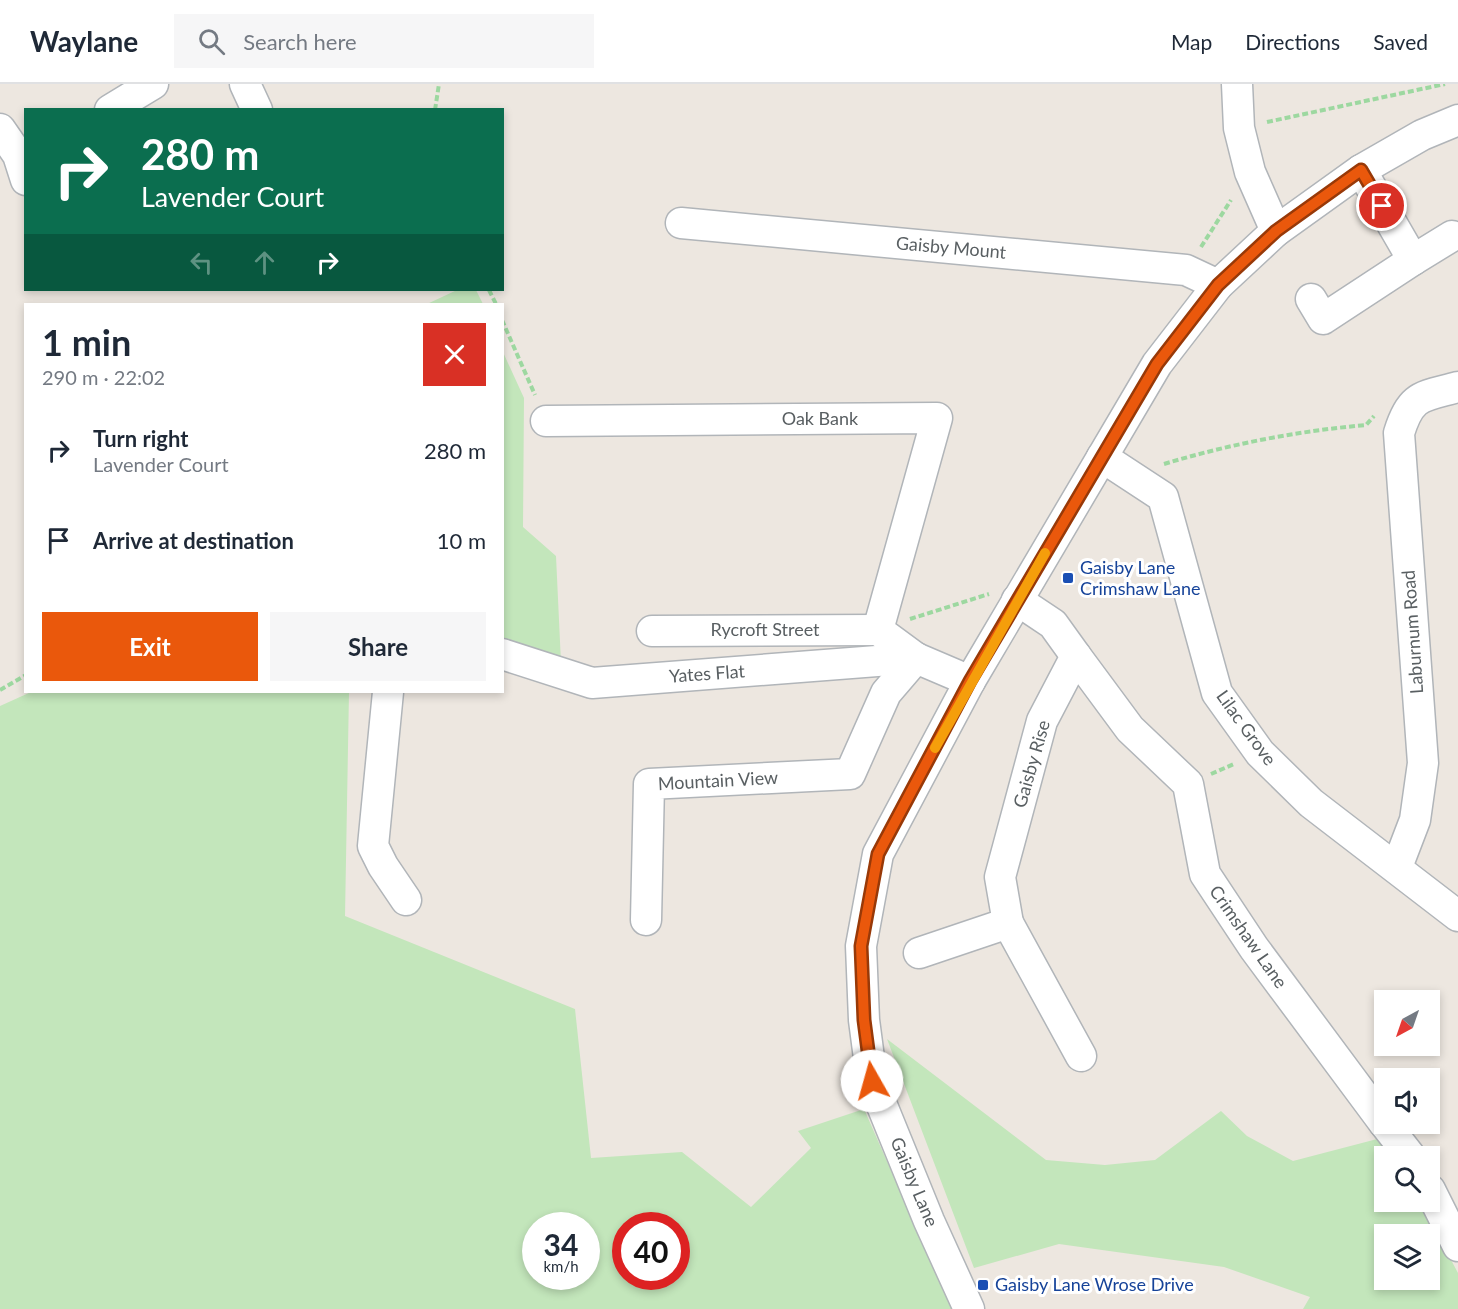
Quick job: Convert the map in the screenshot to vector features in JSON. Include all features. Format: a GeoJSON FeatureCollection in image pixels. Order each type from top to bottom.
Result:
{"type":"FeatureCollection","features":[{"type":"Feature","properties":{"kind":"street"},"geometry":{"type":"LineString","coordinates":[[113,108],[153,84]]}},
{"type":"Feature","properties":{"kind":"street"},"geometry":{"type":"LineString","coordinates":[[245,84],[256,108]]}},
{"type":"Feature","properties":{"kind":"street"},"geometry":{"type":"LineString","coordinates":[[1237,84],[1239,128],[1250,172],[1276,231]]}},
{"type":"Feature","properties":{"kind":"street","name":"Gaisby Lane"},"geometry":{"type":"LineString","coordinates":[[969,1309],[929,1221],[872,1081],[864,1020],[861,946],[878,854],[970,681],[1157,364],[1218,285],[1276,231],[1361,170],[1422,135],[1458,120]]}},
{"type":"Feature","properties":{"kind":"street"},"geometry":{"type":"LineString","coordinates":[[0,129],[23,162]]}},
{"type":"Feature","properties":{"kind":"street"},"geometry":{"type":"LineString","coordinates":[[1361,170],[1413,260]]}},
{"type":"Feature","properties":{"kind":"street","name":"Gaisby Mount"},"geometry":{"type":"LineString","coordinates":[[681,223],[1186,270],[1218,285]]}},
{"type":"Feature","properties":{"kind":"street"},"geometry":{"type":"LineString","coordinates":[[1311,299],[1323,319],[1452,236]]}},
{"type":"Feature","properties":{"kind":"street","name":"Laburnum Road"},"geometry":{"type":"LineString","coordinates":[[1397,867],[1415,820],[1423,763],[1399,433],[1405,414],[1417,398],[1458,387]]}},
{"type":"Feature","properties":{"kind":"street","name":"Oak Bank"},"geometry":{"type":"LineString","coordinates":[[546,421],[936,418],[878,630]]}},
{"type":"Feature","properties":{"kind":"street","name":"Lilac Grove"},"geometry":{"type":"LineString","coordinates":[[1102,458],[1128,472],[1162,497],[1217,693],[1260,753],[1311,803],[1458,916]]}},
{"type":"Feature","properties":{"kind":"street"},"geometry":{"type":"LineString","coordinates":[[1017,600],[1053,624],[1130,729],[1188,784]]}},
{"type":"Feature","properties":{"kind":"street"},"geometry":{"type":"LineString","coordinates":[[878,630],[916,658],[970,681]]}},
{"type":"Feature","properties":{"kind":"street","name":"Rycroft Street"},"geometry":{"type":"LineString","coordinates":[[652,631],[878,630]]}},
{"type":"Feature","properties":{"kind":"street","name":"Yates Flat"},"geometry":{"type":"LineString","coordinates":[[504,655],[592,683],[916,658]]}},
{"type":"Feature","properties":{"kind":"street","name":"Gaisby Rise"},"geometry":{"type":"LineString","coordinates":[[1076,656],[1042,721],[1000,877],[1008,923],[1081,1056]]}},
{"type":"Feature","properties":{"kind":"street","name":"Mountain View"},"geometry":{"type":"LineString","coordinates":[[646,920],[649,784],[850,774],[886,693],[916,658]]}},
{"type":"Feature","properties":{"kind":"street"},"geometry":{"type":"LineString","coordinates":[[388,693],[373,846],[383,866],[406,900]]}},
{"type":"Feature","properties":{"kind":"street","name":"Crimshaw Lane"},"geometry":{"type":"LineString","coordinates":[[1188,784],[1205,874],[1254,948],[1374,1108]]}},
{"type":"Feature","properties":{"kind":"street"},"geometry":{"type":"LineString","coordinates":[[919,953],[1008,923]]}},
{"type":"Feature","properties":{"kind":"street","name":"Crimshaw Lane"},"geometry":{"type":"LineString","coordinates":[[1393,1134],[1402,1146]]}},
{"type":"Feature","properties":{"kind":"street"},"geometry":{"type":"LineString","coordinates":[[1440,1210],[1458,1246]]}},
{"type":"Feature","properties":{"kind":"path"},"geometry":{"type":"LineString","coordinates":[[435,108],[439,84]]}},
{"type":"Feature","properties":{"kind":"path"},"geometry":{"type":"LineString","coordinates":[[1239,128],[1445,84]]}},
{"type":"Feature","properties":{"kind":"path"},"geometry":{"type":"LineString","coordinates":[[1186,270],[1250,172]]}},
{"type":"Feature","properties":{"kind":"path"},"geometry":{"type":"LineString","coordinates":[[504,325],[546,421]]}},
{"type":"Feature","properties":{"kind":"path"},"geometry":{"type":"LineString","coordinates":[[1128,472],[1230,447],[1328,428]]}},
{"type":"Feature","properties":{"kind":"path"},"geometry":{"type":"LineString","coordinates":[[878,630],[997,591],[1017,600]]}},
{"type":"Feature","properties":{"kind":"path"},"geometry":{"type":"LineString","coordinates":[[0,690],[24,676]]}},
{"type":"Feature","properties":{"kind":"path"},"geometry":{"type":"LineString","coordinates":[[1188,784],[1260,753]]}},
{"type":"Feature","properties":{"kind":"green space"},"geometry":{"type":"Polygon","coordinates":[[[455,291],[476,291],[482,303],[429,303],[455,291]]]}},
{"type":"Feature","properties":{"kind":"green space"},"geometry":{"type":"Polygon","coordinates":[[[504,354],[524,398],[523,527],[556,556],[561,663],[504,641],[504,354]]]}},
{"type":"Feature","properties":{"kind":"green space"},"geometry":{"type":"Polygon","coordinates":[[[29,693],[349,693],[345,916],[575,1009],[591,1158],[682,1152],[751,1207],[811,1148],[798,1131],[864,1109],[952,1309],[0,1309],[0,706],[29,693]]]}},
{"type":"Feature","properties":{"kind":"green space"},"geometry":{"type":"Polygon","coordinates":[[[887,1039],[1046,1160],[1105,1165],[1155,1160],[1221,1111],[1247,1136],[1293,1161],[1381,1138],[1387,1146],[1374,1146],[1374,1212],[1425,1212],[1432,1224],[1374,1224],[1374,1290],[1440,1290],[1440,1239],[1458,1273],[1458,1309],[1303,1309],[1310,1297],[1224,1267],[1059,1244],[974,1268],[887,1039]]]}},
{"type":"Feature","properties":{"kind":"slow traffic"},"geometry":{"type":"LineString","coordinates":[[935,748],[970,681],[1045,553]]}},
{"type":"Feature","properties":{"kind":"place","name":"Gaisby Lane Crimshaw Lane"},"geometry":{"type":"Point","coordinates":[1068,578]}},
{"type":"Feature","properties":{"kind":"place","name":"Gaisby Lane Wrose Drive"},"geometry":{"type":"Point","coordinates":[983,1285]}},
{"type":"Feature","properties":{"kind":"route"},"geometry":{"type":"LineString","coordinates":[[872,1081],[864,1020],[861,946],[878,854],[970,681],[1017,600],[1157,364],[1218,285],[1276,231],[1361,170],[1382,206]]}}]}
